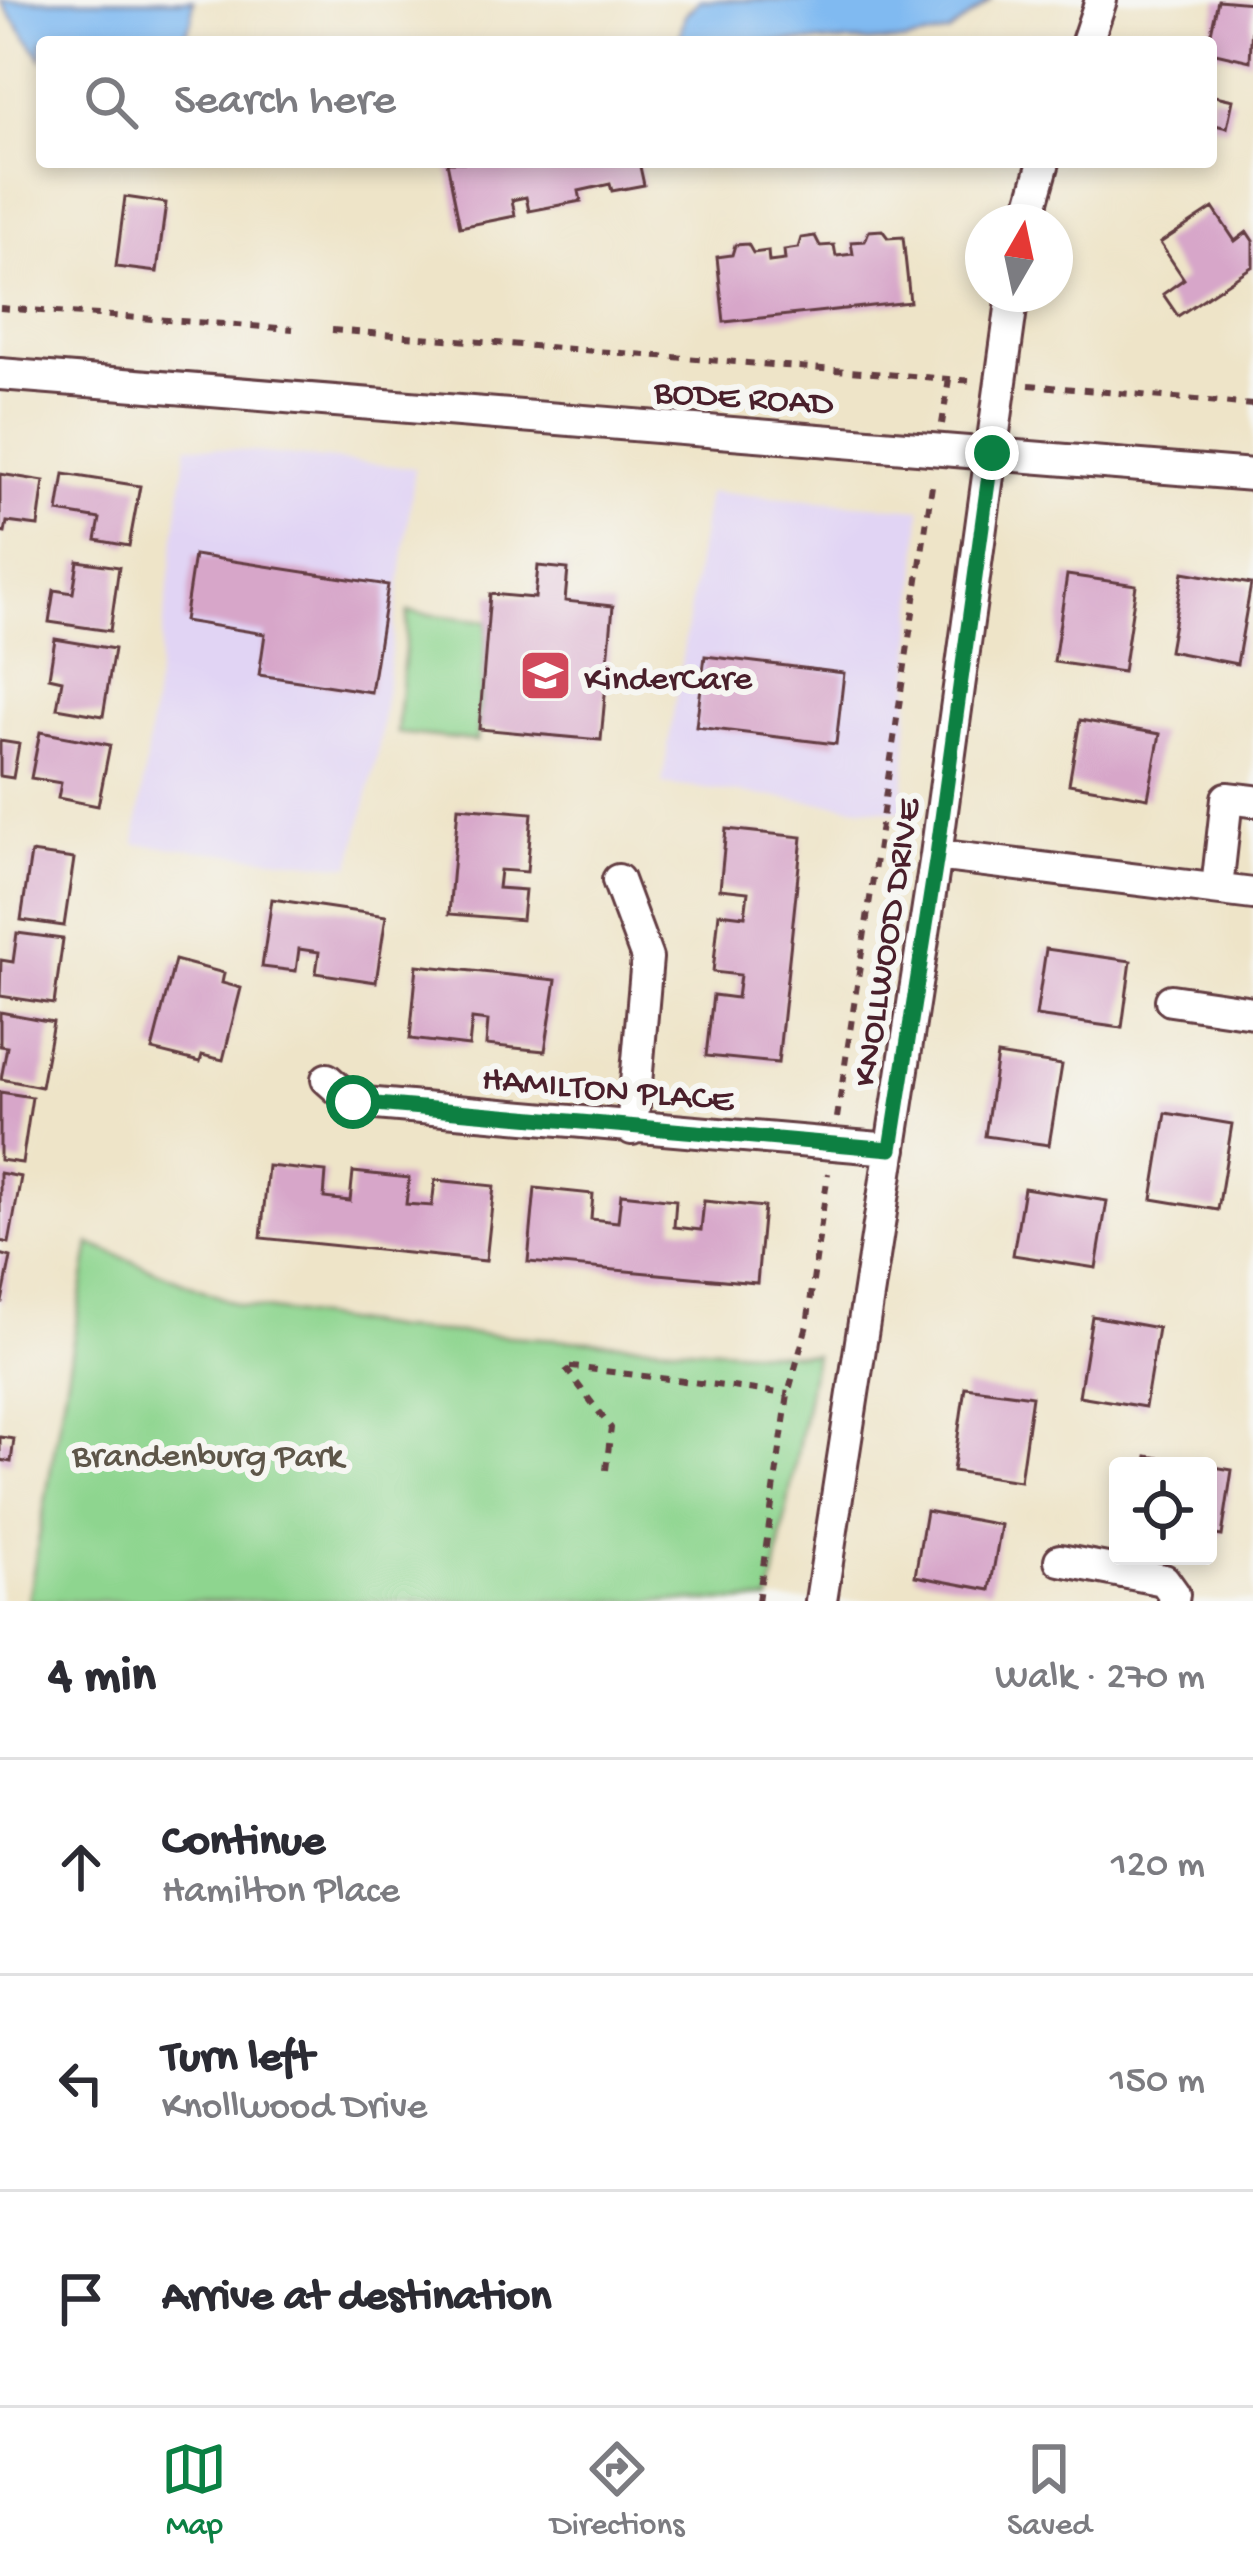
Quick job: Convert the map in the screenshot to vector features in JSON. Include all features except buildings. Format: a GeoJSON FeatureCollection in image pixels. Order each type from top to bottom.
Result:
{"type":"FeatureCollection","features":[{"type":"Feature","properties":{"kind":"street"},"geometry":{"type":"LineString","coordinates":[[1089,36],[1101,0]]}},
{"type":"Feature","properties":{"kind":"street"},"geometry":{"type":"LineString","coordinates":[[1033,204],[1042,168]]}},
{"type":"Feature","properties":{"kind":"street","name":"KNOLLWOOD DRIVE"},"geometry":{"type":"LineString","coordinates":[[821,1601],[937,855],[1011,312]]}},
{"type":"Feature","properties":{"kind":"street","name":"BODE ROAD"},"geometry":{"type":"LineString","coordinates":[[0,374],[1253,475]]}},
{"type":"Feature","properties":{"kind":"street"},"geometry":{"type":"LineString","coordinates":[[1217,888],[1228,798],[1253,801]]}},
{"type":"Feature","properties":{"kind":"street"},"geometry":{"type":"LineString","coordinates":[[937,855],[1253,894]]}},
{"type":"Feature","properties":{"kind":"street"},"geometry":{"type":"LineString","coordinates":[[618,880],[647,958],[632,1129]]}},
{"type":"Feature","properties":{"kind":"street"},"geometry":{"type":"LineString","coordinates":[[1172,1000],[1253,1012]]}},
{"type":"Feature","properties":{"kind":"street","name":"HAMILTON PLACE"},"geometry":{"type":"LineString","coordinates":[[327,1079],[353,1102],[891,1149]]}},
{"type":"Feature","properties":{"kind":"street"},"geometry":{"type":"LineString","coordinates":[[1060,1560],[1164,1580],[1174,1594],[1173,1601]]}},
{"type":"Feature","properties":{"kind":"path"},"geometry":{"type":"LineString","coordinates":[[0,308],[293,328]]}},
{"type":"Feature","properties":{"kind":"path"},"geometry":{"type":"LineString","coordinates":[[332,330],[952,379],[946,394]]}},
{"type":"Feature","properties":{"kind":"path"},"geometry":{"type":"LineString","coordinates":[[1037,386],[1253,405]]}},
{"type":"Feature","properties":{"kind":"path"},"geometry":{"type":"LineString","coordinates":[[758,1601],[788,1394],[807,1325],[930,496]]}},
{"type":"Feature","properties":{"kind":"path"},"geometry":{"type":"LineString","coordinates":[[606,1470],[611,1428],[564,1366],[788,1394]]}},
{"type":"Feature","properties":{"kind":"shaded area"},"geometry":{"type":"Polygon","coordinates":[[[187,445],[415,468],[378,752],[351,866],[135,844],[187,445]]]}},
{"type":"Feature","properties":{"kind":"shaded area"},"geometry":{"type":"Polygon","coordinates":[[[708,492],[921,509],[903,812],[662,784],[708,492]]]}},
{"type":"Feature","properties":{"kind":"green space"},"geometry":{"type":"Polygon","coordinates":[[[408,612],[488,621],[477,741],[397,733],[408,612]]]}},
{"type":"Feature","properties":{"kind":"green space","name":"Brandenburg Park"},"geometry":{"type":"Polygon","coordinates":[[[90,1244],[239,1305],[395,1329],[815,1355],[770,1601],[28,1601],[90,1244]]]}},
{"type":"Feature","properties":{"kind":"water"},"geometry":{"type":"Polygon","coordinates":[[[0,0],[193,0],[185,36],[36,36],[36,51],[0,0]]]}},
{"type":"Feature","properties":{"kind":"water"},"geometry":{"type":"Polygon","coordinates":[[[700,0],[991,0],[949,33],[934,36],[680,36],[685,15],[700,0]]]}},
{"type":"Feature","properties":{"kind":"place","name":"KinderCare"},"geometry":{"type":"Point","coordinates":[545,675]}},
{"type":"Feature","properties":{"kind":"route"},"geometry":{"type":"LineString","coordinates":[[353,1102],[891,1149],[992,453]]}}]}
